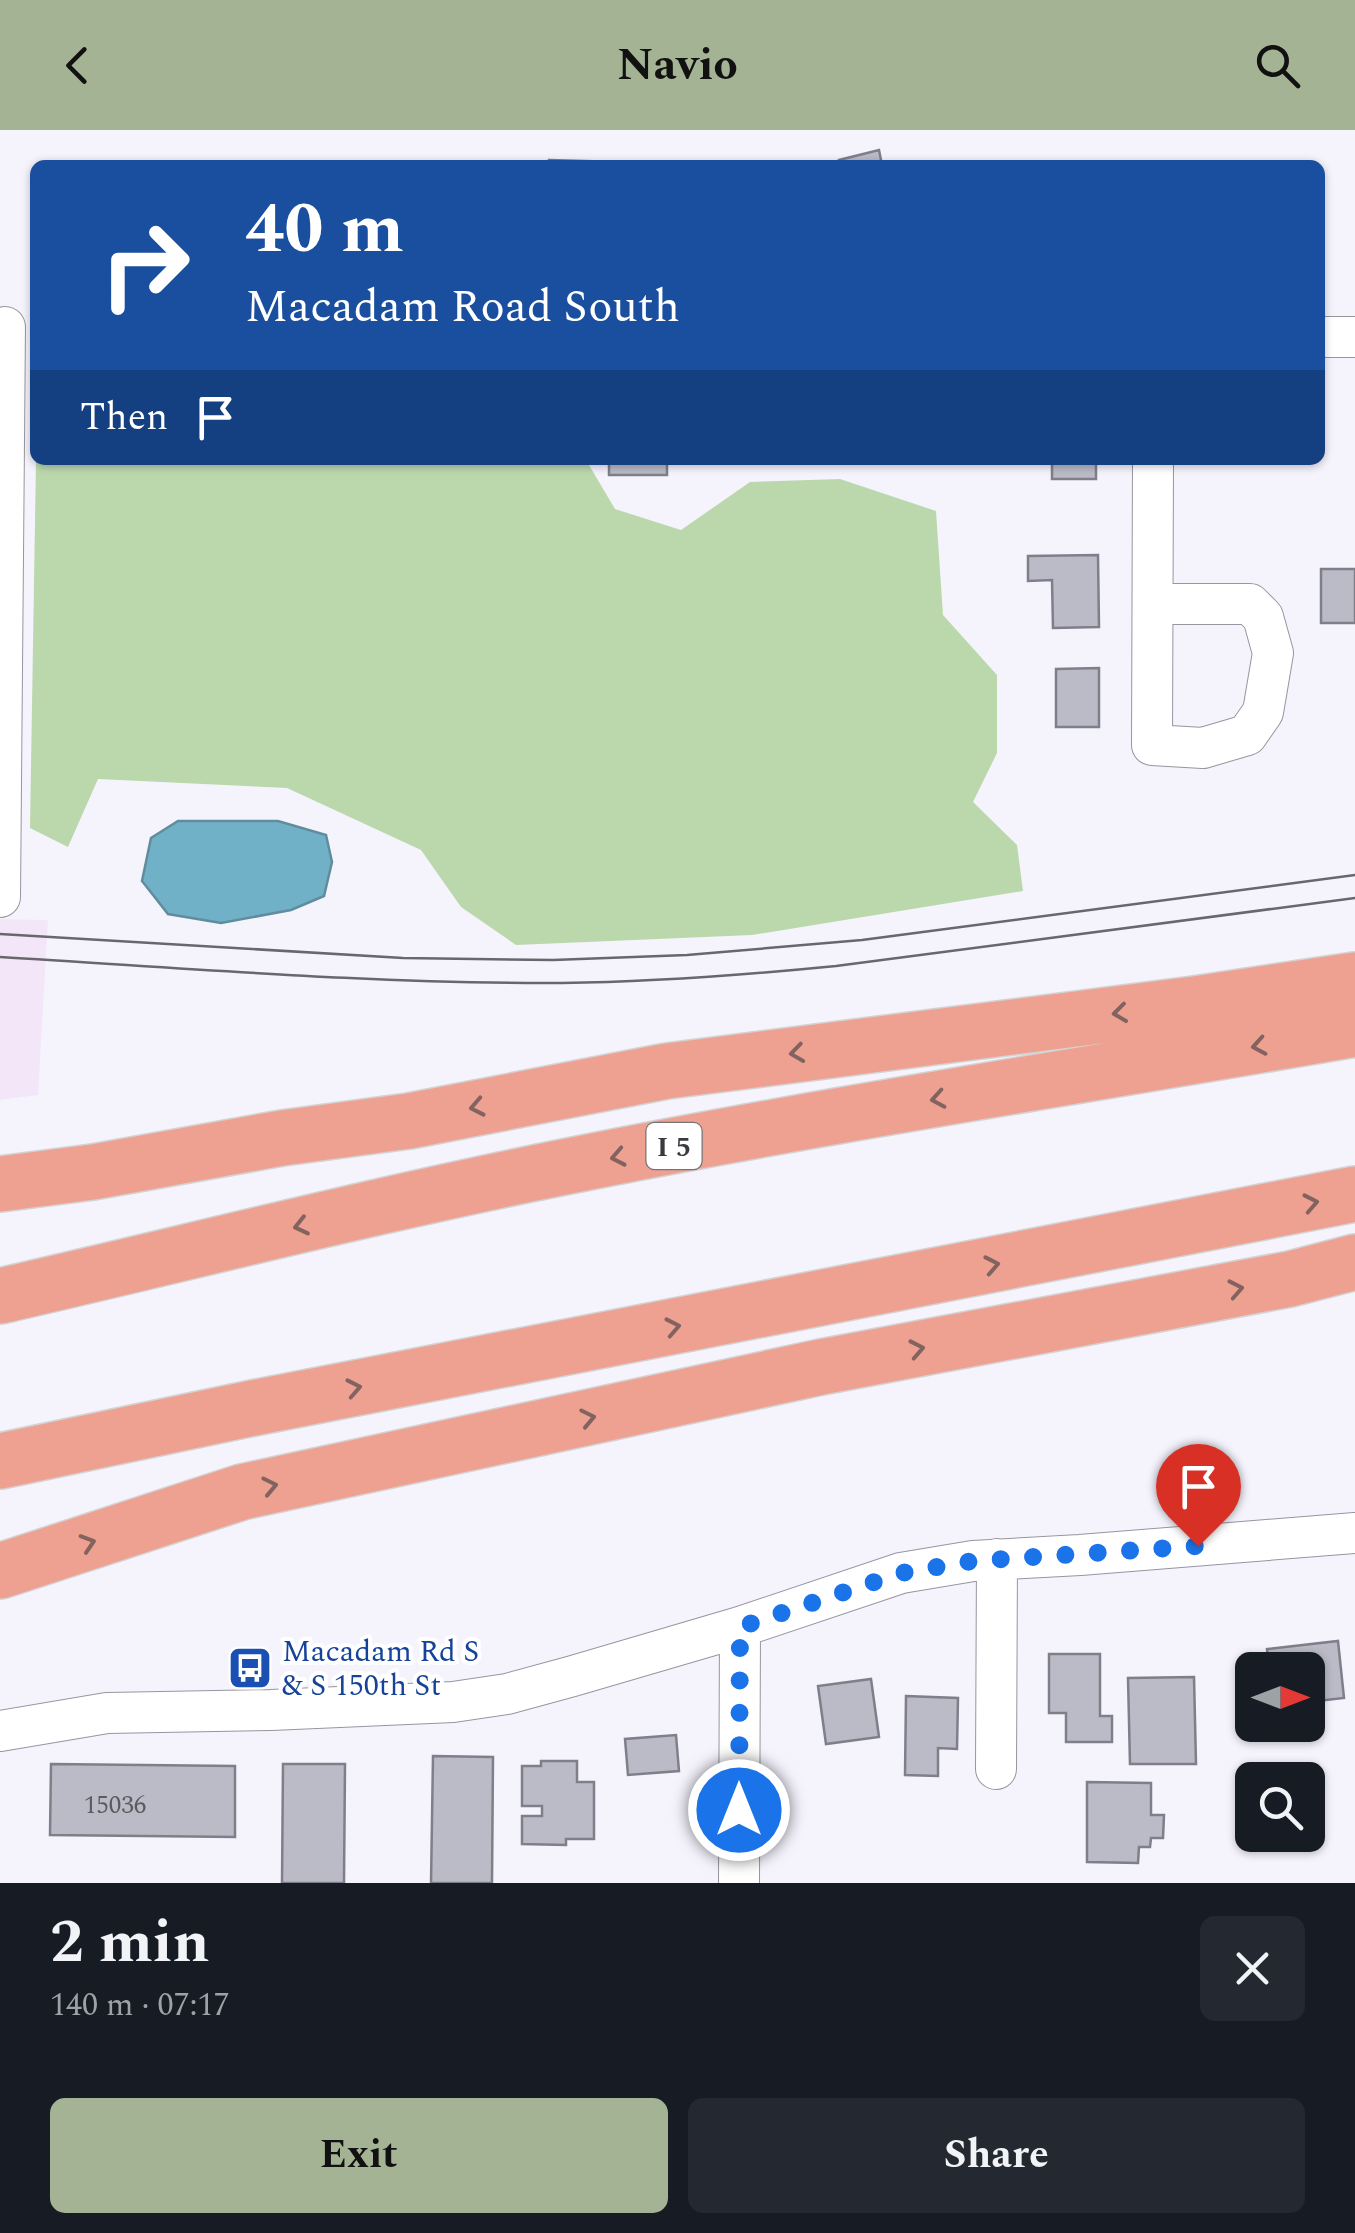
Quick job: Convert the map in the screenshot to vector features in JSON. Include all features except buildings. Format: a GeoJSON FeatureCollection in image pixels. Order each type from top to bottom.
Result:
{"type":"FeatureCollection","features":[{"type":"Feature","properties":{"kind":"highway"},"geometry":{"type":"LineString","coordinates":[[0,1184],[409,1121],[666,1071],[1355,980]]}},
{"type":"Feature","properties":{"kind":"highway","name":"I 5"},"geometry":{"type":"LineString","coordinates":[[0,1296],[573,1165],[1355,1029]]}},
{"type":"Feature","properties":{"kind":"highway"},"geometry":{"type":"LineString","coordinates":[[0,1214],[277,1160],[409,1121]]}},
{"type":"Feature","properties":{"kind":"highway"},"geometry":{"type":"LineString","coordinates":[[0,1461],[258,1406],[1355,1194]]}},
{"type":"Feature","properties":{"kind":"highway"},"geometry":{"type":"LineString","coordinates":[[0,1571],[242,1492],[821,1367],[1290,1278],[1355,1262]]}},
{"type":"Feature","properties":{"kind":"highway"},"geometry":{"type":"LineString","coordinates":[[0,1484],[258,1406]]}},
{"type":"Feature","properties":{"kind":"street"},"geometry":{"type":"LineString","coordinates":[[0,897],[13,328]]}},
{"type":"Feature","properties":{"kind":"street"},"geometry":{"type":"LineString","coordinates":[[1325,337],[1355,337]]}},
{"type":"Feature","properties":{"kind":"street"},"geometry":{"type":"LineString","coordinates":[[1152,604],[1250,604],[1263,617],[1273,653],[1263,712],[1247,735],[1202,748],[1152,745],[1152,604],[1154,465]]}},
{"type":"Feature","properties":{"kind":"street"},"geometry":{"type":"LineString","coordinates":[[0,1730],[107,1713],[453,1702],[540,1685],[740,1627],[901,1573],[997,1560],[1355,1533]]}},
{"type":"Feature","properties":{"kind":"street"},"geometry":{"type":"LineString","coordinates":[[996,1769],[997,1560]]}},
{"type":"Feature","properties":{"kind":"street"},"geometry":{"type":"LineString","coordinates":[[738,1883],[740,1627]]}},
{"type":"Feature","properties":{"kind":"shaded area"},"geometry":{"type":"Polygon","coordinates":[[[0,919],[48,920],[38,1095],[0,1100],[0,919]]]}},
{"type":"Feature","properties":{"kind":"green space"},"geometry":{"type":"Polygon","coordinates":[[[36,465],[589,465],[615,509],[681,530],[750,482],[840,479],[936,511],[943,615],[997,675],[997,753],[973,802],[1017,845],[1023,891],[752,935],[516,945],[461,907],[421,850],[287,788],[98,779],[68,847],[30,828],[36,465]]]}},
{"type":"Feature","properties":{"kind":"water"},"geometry":{"type":"Polygon","coordinates":[[[178,821],[278,821],[326,835],[332,862],[324,896],[291,910],[221,923],[168,914],[142,881],[151,838],[178,821]]]}},
{"type":"Feature","properties":{"kind":"tram line"},"geometry":{"type":"LineString","coordinates":[[0,934],[403,958],[553,960],[687,955],[862,940],[1355,875]]}},
{"type":"Feature","properties":{"kind":"tram line"},"geometry":{"type":"LineString","coordinates":[[0,957],[422,981],[631,981],[836,966],[1355,898]]}},
{"type":"Feature","properties":{"kind":"place","name":"Macadam Rd S & S 150th St"},"geometry":{"type":"Point","coordinates":[250,1668]}},
{"type":"Feature","properties":{"kind":"route"},"geometry":{"type":"LineString","coordinates":[[739,1810],[740,1627],[901,1573],[973,1561],[1198,1546]]}}]}
